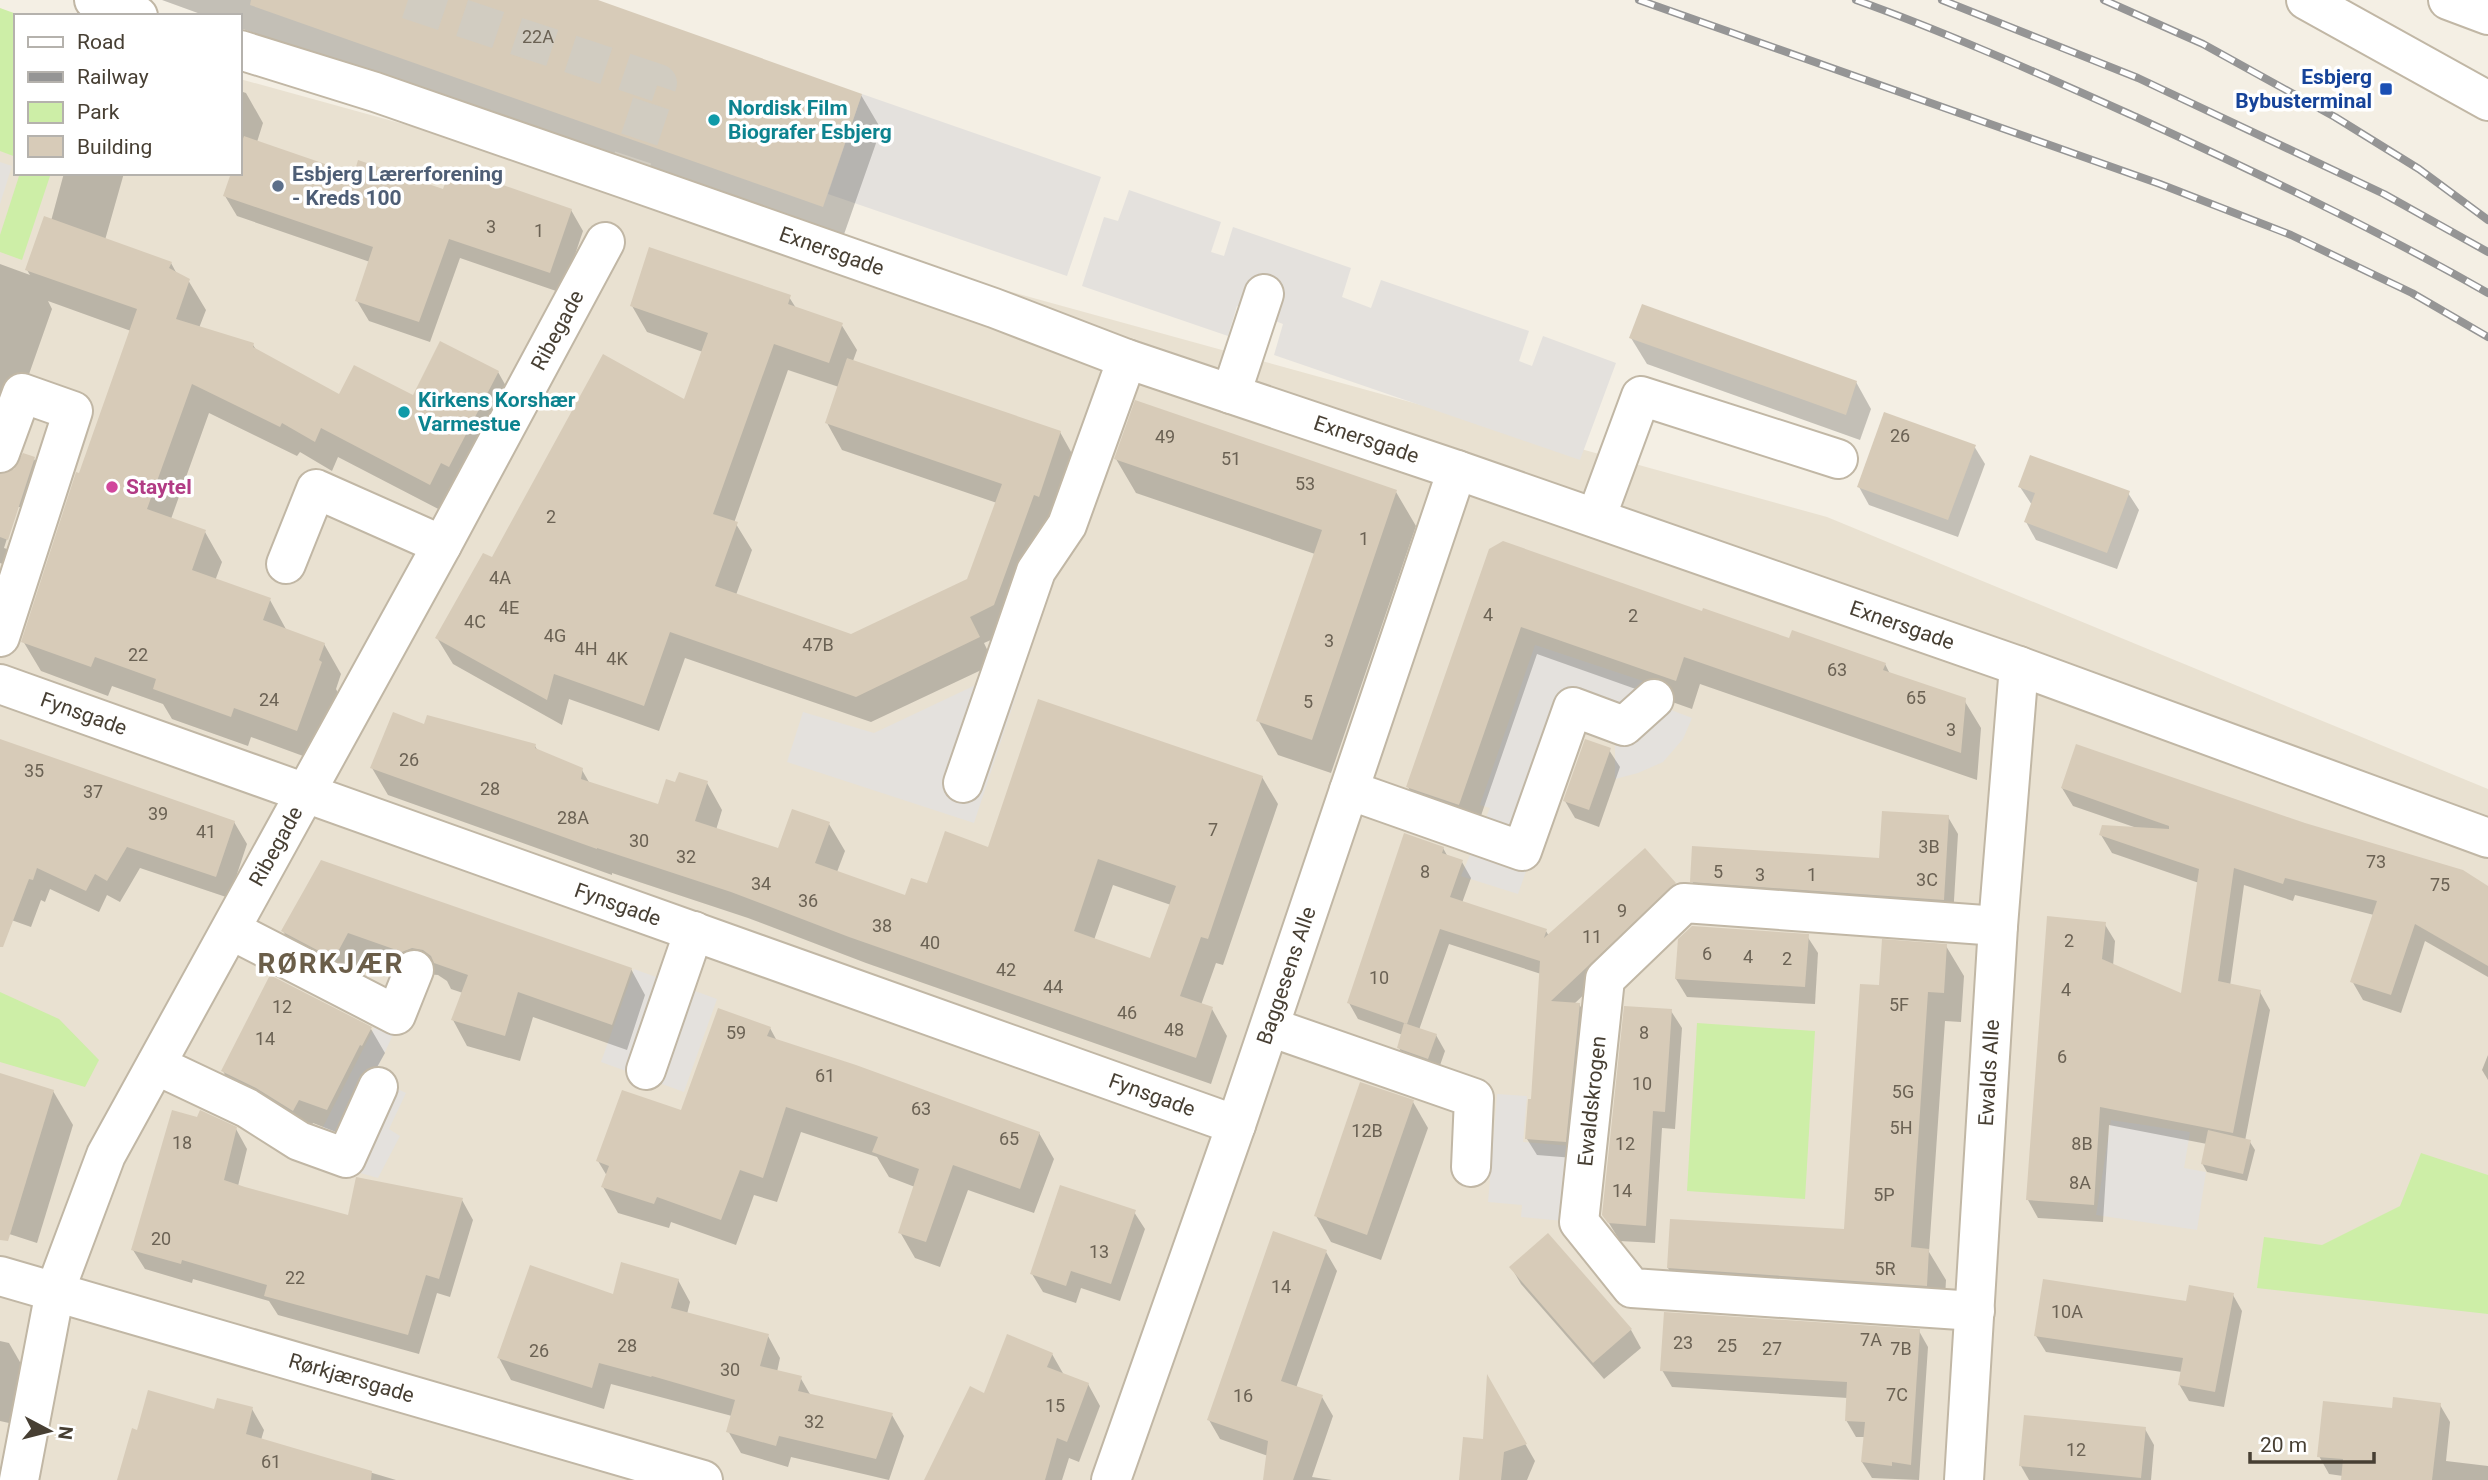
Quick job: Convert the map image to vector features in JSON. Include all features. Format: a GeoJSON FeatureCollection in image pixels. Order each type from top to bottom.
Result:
{"type":"FeatureCollection","features":[{"type":"Feature","properties":{"kind":"street"},"geometry":{"type":"LineString","coordinates":[[94,0],[132,14]]}},
{"type":"Feature","properties":{"kind":"street"},"geometry":{"type":"LineString","coordinates":[[2306,0],[2488,101]]}},
{"type":"Feature","properties":{"kind":"street"},"geometry":{"type":"LineString","coordinates":[[2448,0],[2488,15]]}},
{"type":"Feature","properties":{"kind":"street","name":"Exnersgade"},"geometry":{"type":"LineString","coordinates":[[242,51],[375,92],[626,178],[982,304],[1127,359],[1457,470],[2018,666],[2488,838]]}},
{"type":"Feature","properties":{"kind":"street","name":"Ribegade"},"geometry":{"type":"LineString","coordinates":[[19,1480],[55,1292],[106,1155],[442,545],[605,242]]}},
{"type":"Feature","properties":{"kind":"street"},"geometry":{"type":"LineString","coordinates":[[1231,394],[1264,294]]}},
{"type":"Feature","properties":{"kind":"street"},"geometry":{"type":"LineString","coordinates":[[963,783],[1036,571],[1067,525],[1127,359]]}},
{"type":"Feature","properties":{"kind":"street"},"geometry":{"type":"LineString","coordinates":[[0,453],[22,393],[73,411],[0,637]]}},
{"type":"Feature","properties":{"kind":"street"},"geometry":{"type":"LineString","coordinates":[[1596,519],[1641,396],[1838,459]]}},
{"type":"Feature","properties":{"kind":"street","name":"Baggesens Alle"},"geometry":{"type":"LineString","coordinates":[[1111,1480],[1237,1125],[1457,470]]}},
{"type":"Feature","properties":{"kind":"street"},"geometry":{"type":"LineString","coordinates":[[286,564],[316,489],[442,545]]}},
{"type":"Feature","properties":{"kind":"street","name":"Ewalds Alle"},"geometry":{"type":"LineString","coordinates":[[1964,1480],[1998,926],[2018,666]]}},
{"type":"Feature","properties":{"kind":"street","name":"Fynsgade"},"geometry":{"type":"LineString","coordinates":[[0,684],[1237,1125]]}},
{"type":"Feature","properties":{"kind":"street"},"geometry":{"type":"LineString","coordinates":[[1349,790],[1522,851],[1573,707],[1624,726],[1654,699]]}},
{"type":"Feature","properties":{"kind":"street","name":"Ewaldskrogen"},"geometry":{"type":"LineString","coordinates":[[1975,1311],[1632,1289],[1579,1222],[1605,979],[1684,902],[1998,926]]}},
{"type":"Feature","properties":{"kind":"street"},"geometry":{"type":"LineString","coordinates":[[231,930],[396,1015],[414,970]]}},
{"type":"Feature","properties":{"kind":"street"},"geometry":{"type":"LineString","coordinates":[[646,1070],[694,931]]}},
{"type":"Feature","properties":{"kind":"street"},"geometry":{"type":"LineString","coordinates":[[1270,1027],[1474,1098],[1471,1167]]}},
{"type":"Feature","properties":{"kind":"street"},"geometry":{"type":"LineString","coordinates":[[156,1065],[247,1108],[299,1142],[346,1158],[377,1087]]}},
{"type":"Feature","properties":{"kind":"street","name":"Rørkjærsgade"},"geometry":{"type":"LineString","coordinates":[[0,1276],[704,1480]]}},
{"type":"Feature","properties":{"kind":"shaded area"},"geometry":{"type":"Polygon","coordinates":[[[0,11],[14,15],[14,175],[242,175],[242,80],[1827,517],[2488,789],[2488,1480],[0,1480],[0,11]]]}},
{"type":"Feature","properties":{"kind":"shaded area"},"geometry":{"type":"Polygon","coordinates":[[[862,94],[1101,177],[1067,276],[828,194],[862,94]]]}},
{"type":"Feature","properties":{"kind":"shaded area"},"geometry":{"type":"Polygon","coordinates":[[[0,162],[12,166],[0,204],[0,162]]]}},
{"type":"Feature","properties":{"kind":"shaded area"},"geometry":{"type":"Polygon","coordinates":[[[1129,190],[1221,222],[1211,252],[1224,256],[1233,227],[1351,268],[1342,297],[1371,308],[1381,280],[1529,331],[1519,361],[1532,366],[1543,336],[1616,363],[1580,460],[1274,355],[1283,324],[1237,306],[1228,336],[1082,286],[1104,217],[1118,221],[1129,190]]]}},
{"type":"Feature","properties":{"kind":"shaded area"},"geometry":{"type":"Polygon","coordinates":[[[1535,645],[1649,683],[1666,708],[1692,718],[1683,739],[1663,762],[1615,779],[1615,745],[1575,730],[1518,894],[1461,876],[1490,808],[1480,805],[1535,645]]]}},
{"type":"Feature","properties":{"kind":"shaded area"},"geometry":{"type":"Polygon","coordinates":[[[1001,673],[1020,684],[974,823],[787,762],[803,712],[874,733],[1001,673]]]}},
{"type":"Feature","properties":{"kind":"shaded area"},"geometry":{"type":"Polygon","coordinates":[[[634,969],[717,999],[684,1092],[601,1062],[634,969]]]}},
{"type":"Feature","properties":{"kind":"shaded area"},"geometry":{"type":"Polygon","coordinates":[[[375,1026],[393,1035],[373,1077],[406,1093],[389,1129],[400,1136],[378,1178],[307,1158],[375,1026]]]}},
{"type":"Feature","properties":{"kind":"shaded area"},"geometry":{"type":"Polygon","coordinates":[[[1497,1094],[1527,1096],[1523,1142],[1570,1146],[1564,1221],[1521,1217],[1522,1205],[1488,1202],[1497,1094]]]}},
{"type":"Feature","properties":{"kind":"shaded area"},"geometry":{"type":"Polygon","coordinates":[[[2111,1120],[2190,1132],[2184,1168],[2206,1172],[2197,1230],[2096,1215],[2111,1120]]]}},
{"type":"Feature","properties":{"kind":"green space"},"geometry":{"type":"Polygon","coordinates":[[[0,8],[16,14],[14,14],[14,156],[0,151],[0,8]]]}},
{"type":"Feature","properties":{"kind":"green space"},"geometry":{"type":"Polygon","coordinates":[[[19,175],[50,175],[22,260],[0,252],[0,235],[19,175]]]}},
{"type":"Feature","properties":{"kind":"green space"},"geometry":{"type":"Polygon","coordinates":[[[0,992],[59,1019],[99,1060],[85,1087],[0,1062],[0,992]]]}},
{"type":"Feature","properties":{"kind":"green space"},"geometry":{"type":"Polygon","coordinates":[[[1697,1023],[1815,1031],[1805,1199],[1687,1191],[1697,1023]]]}},
{"type":"Feature","properties":{"kind":"green space"},"geometry":{"type":"Polygon","coordinates":[[[2421,1153],[2488,1175],[2488,1314],[2257,1288],[2264,1237],[2322,1245],[2400,1206],[2421,1153]]]}},
{"type":"Feature","properties":{"kind":"building","name":"Nordisk Film Biografer Esbjerg"},"geometry":{"type":"Polygon","coordinates":[[[251,0],[598,0],[862,94],[823,207],[250,5],[251,0]]]}},
{"type":"Feature","properties":{"kind":"building"},"geometry":{"type":"Polygon","coordinates":[[[244,136],[354,174],[358,160],[443,189],[451,167],[572,209],[550,273],[449,239],[419,322],[355,301],[373,247],[223,196],[230,175],[242,175],[244,136]]]}},
{"type":"Feature","properties":{"kind":"building"},"geometry":{"type":"Polygon","coordinates":[[[44,216],[172,262],[169,268],[190,279],[176,319],[254,343],[253,347],[339,394],[354,365],[413,395],[440,341],[499,371],[449,467],[441,463],[430,485],[321,428],[315,442],[282,423],[280,427],[192,384],[147,509],[206,530],[192,570],[271,598],[263,620],[325,643],[319,660],[322,662],[297,731],[234,708],[231,717],[153,689],[156,679],[95,657],[91,667],[21,642],[76,472],[79,473],[137,309],[25,270],[44,216]]]}},
{"type":"Feature","properties":{"kind":"building"},"geometry":{"type":"Polygon","coordinates":[[[649,247],[791,295],[788,304],[843,323],[829,363],[774,344],[713,514],[738,522],[715,586],[851,634],[967,579],[1002,484],[825,423],[847,358],[1061,431],[1039,497],[1034,495],[994,605],[970,617],[980,637],[856,697],[670,632],[644,706],[554,674],[547,700],[435,638],[483,553],[492,557],[603,354],[684,399],[708,333],[630,306],[649,247]]]}},
{"type":"Feature","properties":{"kind":"building"},"geometry":{"type":"Polygon","coordinates":[[[1642,304],[1857,381],[1846,415],[1629,338],[1642,304]]]}},
{"type":"Feature","properties":{"kind":"building"},"geometry":{"type":"Polygon","coordinates":[[[1135,400],[1397,490],[1312,740],[1256,721],[1322,530],[1114,459],[1135,400]]]}},
{"type":"Feature","properties":{"kind":"building"},"geometry":{"type":"Polygon","coordinates":[[[1884,412],[1976,445],[1948,520],[1857,487],[1884,412]]]}},
{"type":"Feature","properties":{"kind":"building"},"geometry":{"type":"Polygon","coordinates":[[[23,453],[35,457],[8,540],[0,537],[0,474],[14,469],[23,453]]]}},
{"type":"Feature","properties":{"kind":"building"},"geometry":{"type":"Polygon","coordinates":[[[2030,455],[2130,491],[2107,553],[2024,522],[2035,493],[2018,487],[2030,455]]]}},
{"type":"Feature","properties":{"kind":"building"},"geometry":{"type":"Polygon","coordinates":[[[1503,541],[1702,611],[1703,608],[1789,638],[1792,630],[1886,663],[1883,670],[1966,698],[1961,753],[1684,657],[1676,681],[1521,627],[1459,805],[1406,787],[1489,549],[1503,541]]]}},
{"type":"Feature","properties":{"kind":"building"},"geometry":{"type":"Polygon","coordinates":[[[1038,699],[1263,776],[1208,939],[1201,937],[1180,996],[1213,1007],[1196,1058],[849,937],[731,892],[597,849],[370,768],[393,712],[424,724],[427,715],[536,744],[535,748],[583,768],[581,779],[658,804],[666,779],[675,782],[679,772],[708,781],[695,821],[778,848],[792,809],[830,822],[815,863],[905,895],[911,878],[927,883],[945,831],[988,847],[1038,699]],[[1098,859],[1074,931],[1150,958],[1176,886],[1098,859]]]}},
{"type":"Feature","properties":{"kind":"building"},"geometry":{"type":"Polygon","coordinates":[[[0,739],[235,821],[216,877],[127,847],[107,881],[95,874],[86,891],[37,868],[33,880],[29,879],[3,947],[0,947],[0,739]]]}},
{"type":"Feature","properties":{"kind":"building"},"geometry":{"type":"Polygon","coordinates":[[[1585,739],[1611,748],[1589,810],[1563,801],[1585,739]]]}},
{"type":"Feature","properties":{"kind":"building"},"geometry":{"type":"Polygon","coordinates":[[[2076,744],[2305,823],[2463,870],[2488,886],[2488,966],[2415,924],[2391,995],[2350,982],[2377,901],[2285,878],[2283,884],[2234,868],[2218,981],[2261,990],[2233,1133],[2100,1107],[2094,1205],[2026,1200],[2047,916],[2106,922],[2102,959],[2181,993],[2199,869],[2099,835],[2102,825],[2169,829],[2169,826],[2061,788],[2076,744]]]}},
{"type":"Feature","properties":{"kind":"building"},"geometry":{"type":"Polygon","coordinates":[[[1882,811],[1949,815],[1944,900],[1690,882],[1692,846],[1879,858],[1882,811]]]}},
{"type":"Feature","properties":{"kind":"building"},"geometry":{"type":"Polygon","coordinates":[[[1404,833],[1444,847],[1442,853],[1463,860],[1450,897],[1547,929],[1544,938],[1645,848],[1676,883],[1551,1001],[1580,1003],[1566,1142],[1525,1139],[1528,1099],[1531,1099],[1540,961],[1440,929],[1407,1024],[1347,1003],[1404,833]]]}},
{"type":"Feature","properties":{"kind":"building"},"geometry":{"type":"Polygon","coordinates":[[[321,860],[632,968],[612,1025],[518,992],[505,1036],[451,1020],[468,975],[434,963],[431,956],[423,950],[412,948],[402,952],[348,933],[334,959],[281,931],[321,860]]]}},
{"type":"Feature","properties":{"kind":"building"},"geometry":{"type":"Polygon","coordinates":[[[1692,926],[1809,934],[1805,987],[1675,979],[1678,939],[1692,926]]]}},
{"type":"Feature","properties":{"kind":"building"},"geometry":{"type":"Polygon","coordinates":[[[1882,939],[1947,944],[1944,993],[1928,992],[1911,1247],[1929,1249],[1927,1286],[1667,1268],[1670,1219],[1844,1229],[1860,984],[1879,985],[1882,939]]]}},
{"type":"Feature","properties":{"kind":"building"},"geometry":{"type":"Polygon","coordinates":[[[270,975],[372,1027],[327,1110],[299,1100],[293,1111],[256,1088],[221,1071],[270,975]]]}},
{"type":"Feature","properties":{"kind":"building"},"geometry":{"type":"Polygon","coordinates":[[[1624,1006],[1672,1009],[1665,1112],[1653,1111],[1646,1226],[1608,1223],[1602,1215],[1624,1006]]]}},
{"type":"Feature","properties":{"kind":"building"},"geometry":{"type":"Polygon","coordinates":[[[718,1008],[771,1027],[767,1036],[856,1065],[1040,1132],[1020,1189],[953,1165],[926,1242],[898,1233],[919,1169],[872,1152],[878,1137],[786,1107],[763,1178],[740,1170],[721,1220],[657,1197],[654,1204],[601,1187],[609,1166],[596,1161],[622,1090],[681,1110],[718,1008]]]}},
{"type":"Feature","properties":{"kind":"building"},"geometry":{"type":"Polygon","coordinates":[[[1404,1023],[1437,1034],[1428,1059],[1397,1048],[1404,1023]]]}},
{"type":"Feature","properties":{"kind":"building"},"geometry":{"type":"Polygon","coordinates":[[[0,1073],[54,1090],[8,1241],[0,1240],[0,1073]]]}},
{"type":"Feature","properties":{"kind":"building"},"geometry":{"type":"Polygon","coordinates":[[[1360,1082],[1414,1100],[1367,1235],[1314,1216],[1360,1082]]]}},
{"type":"Feature","properties":{"kind":"building"},"geometry":{"type":"Polygon","coordinates":[[[172,1110],[197,1117],[200,1110],[237,1127],[224,1180],[245,1187],[348,1215],[356,1177],[463,1198],[439,1279],[426,1275],[408,1335],[264,1296],[267,1285],[182,1260],[181,1264],[131,1250],[172,1110]]]}},
{"type":"Feature","properties":{"kind":"building"},"geometry":{"type":"Polygon","coordinates":[[[2208,1130],[2251,1140],[2243,1174],[2201,1164],[2208,1130]]]}},
{"type":"Feature","properties":{"kind":"building"},"geometry":{"type":"Polygon","coordinates":[[[1060,1185],[1136,1210],[1111,1284],[1071,1271],[1066,1286],[1030,1274],[1060,1185]]]}},
{"type":"Feature","properties":{"kind":"building"},"geometry":{"type":"Polygon","coordinates":[[[1273,1231],[1327,1250],[1281,1381],[1323,1395],[1293,1480],[1263,1480],[1268,1441],[1207,1420],[1273,1231]]]}},
{"type":"Feature","properties":{"kind":"building"},"geometry":{"type":"Polygon","coordinates":[[[1548,1233],[1632,1329],[1593,1363],[1509,1267],[1548,1233]]]}},
{"type":"Feature","properties":{"kind":"building"},"geometry":{"type":"Polygon","coordinates":[[[621,1262],[679,1279],[671,1308],[769,1334],[760,1366],[802,1376],[798,1391],[893,1413],[876,1459],[779,1436],[776,1446],[726,1432],[735,1400],[652,1376],[599,1363],[592,1388],[497,1358],[530,1265],[613,1294],[621,1262]]]}},
{"type":"Feature","properties":{"kind":"building"},"geometry":{"type":"Polygon","coordinates":[[[2043,1279],[2186,1301],[2189,1285],[2234,1293],[2215,1392],[2178,1385],[2183,1358],[2034,1336],[2043,1279]]]}},
{"type":"Feature","properties":{"kind":"building"},"geometry":{"type":"Polygon","coordinates":[[[1664,1312],[1920,1329],[1911,1465],[1892,1462],[1892,1466],[1861,1462],[1865,1422],[1845,1421],[1847,1382],[1660,1371],[1664,1312]]]}},
{"type":"Feature","properties":{"kind":"building"},"geometry":{"type":"Polygon","coordinates":[[[1007,1334],[1053,1353],[1047,1367],[1089,1383],[1067,1442],[1057,1438],[1045,1480],[924,1480],[970,1386],[984,1393],[1007,1334]]]}},
{"type":"Feature","properties":{"kind":"building"},"geometry":{"type":"Polygon","coordinates":[[[1487,1374],[1527,1444],[1504,1452],[1501,1480],[1459,1480],[1463,1437],[1483,1439],[1487,1374]]]}},
{"type":"Feature","properties":{"kind":"building"},"geometry":{"type":"Polygon","coordinates":[[[148,1390],[214,1409],[217,1398],[253,1407],[246,1434],[372,1471],[371,1480],[117,1480],[132,1428],[137,1430],[148,1390]]]}},
{"type":"Feature","properties":{"kind":"building"},"geometry":{"type":"Polygon","coordinates":[[[2393,1397],[2441,1403],[2432,1480],[2341,1480],[2343,1459],[2317,1457],[2323,1401],[2392,1408],[2393,1397]]]}},
{"type":"Feature","properties":{"kind":"building"},"geometry":{"type":"Polygon","coordinates":[[[2024,1415],[2146,1427],[2141,1478],[2019,1466],[2024,1415]]]}},
{"type":"Feature","properties":{"kind":"tunnel"},"geometry":{"type":"LineString","coordinates":[[408,0],[658,83],[626,179]]}},
{"type":"Feature","properties":{"kind":"railway"},"geometry":{"type":"LineString","coordinates":[[1639,0],[2160,184],[2291,235],[2412,293],[2488,337]]}},
{"type":"Feature","properties":{"kind":"railway"},"geometry":{"type":"LineString","coordinates":[[1856,0],[1962,41],[2136,117],[2358,223],[2488,293]]}},
{"type":"Feature","properties":{"kind":"railway"},"geometry":{"type":"LineString","coordinates":[[1942,0],[2138,78],[2384,194],[2488,252]]}},
{"type":"Feature","properties":{"kind":"railway"},"geometry":{"type":"LineString","coordinates":[[2104,0],[2203,44],[2335,117],[2419,169],[2488,220]]}},
{"type":"Feature","properties":{"kind":"place","name":"Esbjerg Bybusterminal"},"geometry":{"type":"Point","coordinates":[2386,89]}},
{"type":"Feature","properties":{"kind":"place","name":"Nordisk Film Biografer Esbjerg"},"geometry":{"type":"Point","coordinates":[714,120]}},
{"type":"Feature","properties":{"kind":"place","name":"Esbjerg Lærerforening - Kreds 100"},"geometry":{"type":"Point","coordinates":[278,186]}},
{"type":"Feature","properties":{"kind":"place","name":"Kirkens Korshær Varmestue"},"geometry":{"type":"Point","coordinates":[404,412]}},
{"type":"Feature","properties":{"kind":"place","name":"Staytel"},"geometry":{"type":"Point","coordinates":[112,487]}},
{"type":"Feature","properties":{"kind":"district","name":"RØRKJÆR"},"geometry":{"type":"Point","coordinates":[331,963]}}]}
